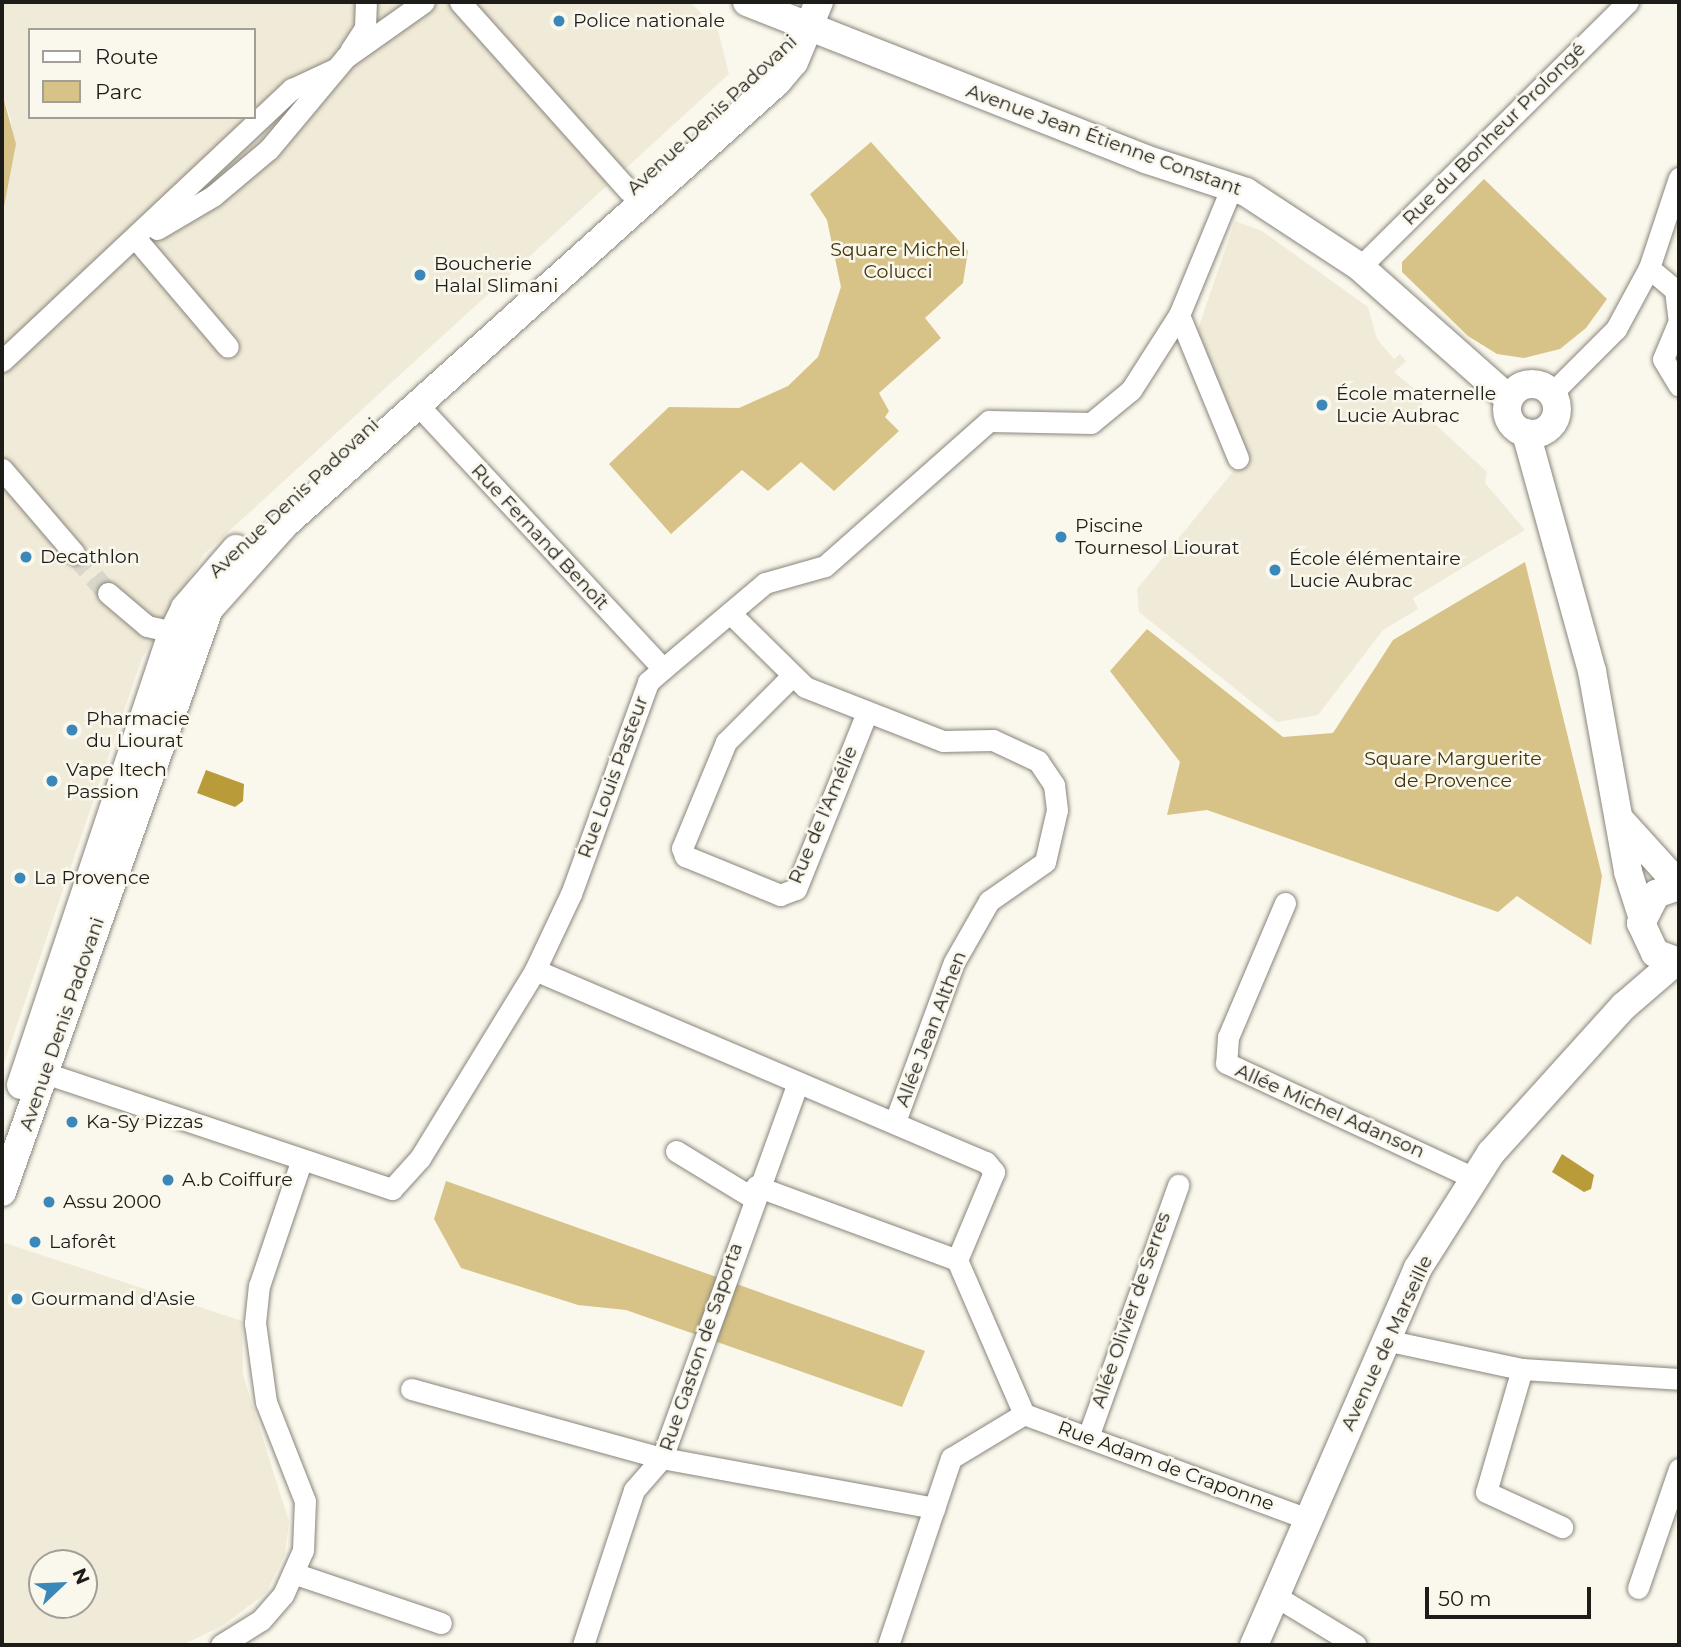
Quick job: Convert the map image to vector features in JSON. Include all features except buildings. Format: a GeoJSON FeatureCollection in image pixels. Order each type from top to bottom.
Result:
{"type":"FeatureCollection","features":[{"type":"Feature","properties":{"kind":"main road","name":"Avenue Jean Étienne Constant"},"geometry":{"type":"LineString","coordinates":[[747,2],[806,28],[1231,189],[1246,192],[1360,267],[1509,399],[1513,426],[1526,433],[1592,671],[1618,816],[1647,945]]}},
{"type":"Feature","properties":{"kind":"main road"},"geometry":{"type":"LineString","coordinates":[[806,28],[819,2]]}},
{"type":"Feature","properties":{"kind":"main road","name":"Avenue Denis Padovani"},"geometry":{"type":"LineString","coordinates":[[2,1146],[82,887],[185,608],[228,556],[806,28]]}},
{"type":"Feature","properties":{"kind":"main road","name":"Avenue Denis Padovani"},"geometry":{"type":"LineString","coordinates":[[2,1192],[203,625],[236,575],[285,524],[777,82],[794,62],[806,28]]}},
{"type":"Feature","properties":{"kind":"main road"},"geometry":{"type":"LineString","coordinates":[[1509,399],[1531,384],[1551,394],[1557,412],[1551,425],[1526,433]]}},
{"type":"Feature","properties":{"kind":"main road"},"geometry":{"type":"LineString","coordinates":[[1618,816],[1679,885],[1656,894],[1642,916]]}},
{"type":"Feature","properties":{"kind":"main road"},"geometry":{"type":"LineString","coordinates":[[1647,945],[1677,962]]}},
{"type":"Feature","properties":{"kind":"main road","name":"Avenue de Marseille"},"geometry":{"type":"LineString","coordinates":[[1624,1006],[1647,945]]}},
{"type":"Feature","properties":{"kind":"main road","name":"Avenue de Marseille"},"geometry":{"type":"LineString","coordinates":[[1254,1645],[1418,1268],[1491,1153],[1624,1006],[1677,962]]}},
{"type":"Feature","properties":{"kind":"street"},"geometry":{"type":"LineString","coordinates":[[2,361],[137,240],[213,196],[269,149],[365,28],[366,2]]}},
{"type":"Feature","properties":{"kind":"street"},"geometry":{"type":"LineString","coordinates":[[393,2],[416,2]]}},
{"type":"Feature","properties":{"kind":"street"},"geometry":{"type":"LineString","coordinates":[[339,64],[424,2]]}},
{"type":"Feature","properties":{"kind":"street"},"geometry":{"type":"LineString","coordinates":[[460,2],[629,191]]}},
{"type":"Feature","properties":{"kind":"street","name":"Rue du Bonheur Prolongé"},"geometry":{"type":"LineString","coordinates":[[1360,267],[1629,2]]}},
{"type":"Feature","properties":{"kind":"street"},"geometry":{"type":"LineString","coordinates":[[1551,394],[1600,351],[1649,268],[1679,178]]}},
{"type":"Feature","properties":{"kind":"street"},"geometry":{"type":"LineString","coordinates":[[1231,189],[1180,315],[1238,458]]}},
{"type":"Feature","properties":{"kind":"street"},"geometry":{"type":"LineString","coordinates":[[137,240],[228,347]]}},
{"type":"Feature","properties":{"kind":"street"},"geometry":{"type":"LineString","coordinates":[[1649,268],[1675,290],[1679,321],[1663,359],[1679,386]]}},
{"type":"Feature","properties":{"kind":"street","name":"Rue Louis Pasteur"},"geometry":{"type":"LineString","coordinates":[[301,1161],[391,1189],[404,1182],[535,970],[571,894],[648,682],[779,575],[825,566],[989,421],[1091,424],[1131,390],[1180,315]]}},
{"type":"Feature","properties":{"kind":"street","name":"Rue Fernand Benoît"},"geometry":{"type":"LineString","coordinates":[[418,405],[663,669]]}},
{"type":"Feature","properties":{"kind":"street"},"geometry":{"type":"LineString","coordinates":[[2,469],[74,553]]}},
{"type":"Feature","properties":{"kind":"street"},"geometry":{"type":"LineString","coordinates":[[112,598],[147,626],[173,635],[203,625]]}},
{"type":"Feature","properties":{"kind":"street"},"geometry":{"type":"LineString","coordinates":[[730,613],[790,678],[867,712]]}},
{"type":"Feature","properties":{"kind":"street","name":"Rue de l'Amélie"},"geometry":{"type":"LineString","coordinates":[[790,678],[726,742],[682,848],[685,856],[779,895],[796,889],[867,712]]}},
{"type":"Feature","properties":{"kind":"street","name":"Allée Jean Althen"},"geometry":{"type":"LineString","coordinates":[[867,712],[943,741],[993,740],[1038,761],[1054,785],[1057,810],[1045,862],[989,901],[954,962],[896,1119],[986,1162],[994,1172],[957,1260]]}},
{"type":"Feature","properties":{"kind":"street","name":"Allée Michel Adanson"},"geometry":{"type":"LineString","coordinates":[[1285,903],[1228,1037],[1226,1063],[1476,1179]]}},
{"type":"Feature","properties":{"kind":"street"},"geometry":{"type":"LineString","coordinates":[[535,970],[798,1083],[896,1119]]}},
{"type":"Feature","properties":{"kind":"street"},"geometry":{"type":"LineString","coordinates":[[44,1073],[301,1161],[259,1286],[255,1323],[266,1402],[304,1501],[303,1550],[293,1573],[261,1620],[221,1645]]}},
{"type":"Feature","properties":{"kind":"street","name":"Rue Gaston de Saporta"},"geometry":{"type":"LineString","coordinates":[[583,1645],[634,1490],[662,1458],[754,1192],[798,1083]]}},
{"type":"Feature","properties":{"kind":"street"},"geometry":{"type":"LineString","coordinates":[[676,1151],[754,1192],[957,1260],[1024,1414],[951,1458],[888,1645]]}},
{"type":"Feature","properties":{"kind":"street","name":"Allée Olivier de Serres"},"geometry":{"type":"LineString","coordinates":[[1087,1437],[1178,1185]]}},
{"type":"Feature","properties":{"kind":"street"},"geometry":{"type":"LineString","coordinates":[[1385,1340],[1522,1369],[1679,1379]]}},
{"type":"Feature","properties":{"kind":"street"},"geometry":{"type":"LineString","coordinates":[[1522,1369],[1486,1492],[1562,1527]]}},
{"type":"Feature","properties":{"kind":"street"},"geometry":{"type":"LineString","coordinates":[[411,1389],[662,1458],[934,1507]]}},
{"type":"Feature","properties":{"kind":"street","name":"Rue Adam de Craponne"},"geometry":{"type":"LineString","coordinates":[[1024,1414],[1308,1519]]}},
{"type":"Feature","properties":{"kind":"street"},"geometry":{"type":"LineString","coordinates":[[1638,1588],[1679,1469]]}},
{"type":"Feature","properties":{"kind":"street"},"geometry":{"type":"LineString","coordinates":[[293,1573],[441,1623]]}},
{"type":"Feature","properties":{"kind":"street"},"geometry":{"type":"LineString","coordinates":[[1277,1597],[1356,1645]]}},
{"type":"Feature","properties":{"kind":"shaded area"},"geometry":{"type":"Polygon","coordinates":[[[2,2],[690,2],[718,30],[729,74],[204,554],[142,658],[2,1069],[2,217],[11,120],[2,93],[2,2]]]}},
{"type":"Feature","properties":{"kind":"shaded area"},"geometry":{"type":"Polygon","coordinates":[[[1235,221],[1262,231],[1368,307],[1377,339],[1394,359],[1400,354],[1406,361],[1394,372],[1421,395],[1423,413],[1487,472],[1485,483],[1525,530],[1413,598],[1418,609],[1383,630],[1318,715],[1277,722],[1139,612],[1137,589],[1245,457],[1198,329],[1235,221]]]}},
{"type":"Feature","properties":{"kind":"shaded area"},"geometry":{"type":"Polygon","coordinates":[[[206,770],[244,784],[243,801],[235,807],[197,793],[206,770]]]}},
{"type":"Feature","properties":{"kind":"shaded area"},"geometry":{"type":"Polygon","coordinates":[[[1562,1154],[1594,1175],[1591,1189],[1584,1192],[1552,1172],[1562,1154]]]}},
{"type":"Feature","properties":{"kind":"shaded area"},"geometry":{"type":"Polygon","coordinates":[[[2,1242],[242,1321],[243,1375],[289,1522],[285,1554],[266,1593],[222,1626],[182,1645],[2,1645],[2,1242]]]}},
{"type":"Feature","properties":{"kind":"green space"},"geometry":{"type":"Polygon","coordinates":[[[2,93],[16,144],[2,217],[2,93]]]}},
{"type":"Feature","properties":{"kind":"green space","name":"Square Michel Colucci"},"geometry":{"type":"Polygon","coordinates":[[[871,142],[968,251],[963,283],[925,318],[941,338],[879,393],[889,411],[885,417],[899,431],[834,491],[801,462],[768,491],[742,470],[671,534],[609,464],[669,407],[739,408],[788,386],[818,357],[841,287],[827,220],[810,194],[871,142]]]}},
{"type":"Feature","properties":{"kind":"green space"},"geometry":{"type":"Polygon","coordinates":[[[1484,179],[1607,299],[1586,328],[1560,349],[1524,358],[1497,354],[1468,336],[1402,272],[1402,262],[1484,179]]]}},
{"type":"Feature","properties":{"kind":"green space","name":"Square Marguerite de Provence"},"geometry":{"type":"Polygon","coordinates":[[[1525,562],[1602,876],[1591,945],[1517,896],[1498,912],[1207,810],[1167,815],[1180,762],[1110,671],[1147,629],[1283,737],[1333,733],[1393,640],[1525,562]]]}},
{"type":"Feature","properties":{"kind":"green space"},"geometry":{"type":"Polygon","coordinates":[[[446,1181],[925,1351],[902,1407],[626,1310],[578,1305],[461,1268],[434,1219],[446,1181]]]}},
{"type":"Feature","properties":{"kind":"tunnel"},"geometry":{"type":"LineString","coordinates":[[74,553],[108,593]]}},
{"type":"Feature","properties":{"kind":"place","name":"Police nationale"},"geometry":{"type":"Point","coordinates":[559,21]}},
{"type":"Feature","properties":{"kind":"place","name":"Boucherie Halal Slimani"},"geometry":{"type":"Point","coordinates":[420,275]}},
{"type":"Feature","properties":{"kind":"place","name":"École maternelle Lucie Aubrac"},"geometry":{"type":"Point","coordinates":[1322,405]}},
{"type":"Feature","properties":{"kind":"place","name":"Piscine Tournesol Liourat"},"geometry":{"type":"Point","coordinates":[1061,537]}},
{"type":"Feature","properties":{"kind":"place","name":"Decathlon"},"geometry":{"type":"Point","coordinates":[26,557]}},
{"type":"Feature","properties":{"kind":"place","name":"École élémentaire Lucie Aubrac"},"geometry":{"type":"Point","coordinates":[1275,570]}},
{"type":"Feature","properties":{"kind":"place","name":"Pharmacie du Liourat"},"geometry":{"type":"Point","coordinates":[72,730]}},
{"type":"Feature","properties":{"kind":"place","name":"Vape Itech Passion"},"geometry":{"type":"Point","coordinates":[52,781]}},
{"type":"Feature","properties":{"kind":"place","name":"La Provence"},"geometry":{"type":"Point","coordinates":[20,878]}},
{"type":"Feature","properties":{"kind":"place","name":"Ka-Sy Pizzas"},"geometry":{"type":"Point","coordinates":[72,1122]}},
{"type":"Feature","properties":{"kind":"place","name":"A.b Coiffure"},"geometry":{"type":"Point","coordinates":[168,1180]}},
{"type":"Feature","properties":{"kind":"place","name":"Assu 2000"},"geometry":{"type":"Point","coordinates":[49,1202]}},
{"type":"Feature","properties":{"kind":"place","name":"Laforêt"},"geometry":{"type":"Point","coordinates":[35,1242]}},
{"type":"Feature","properties":{"kind":"place","name":"Gourmand d'Asie"},"geometry":{"type":"Point","coordinates":[17,1299]}}]}
